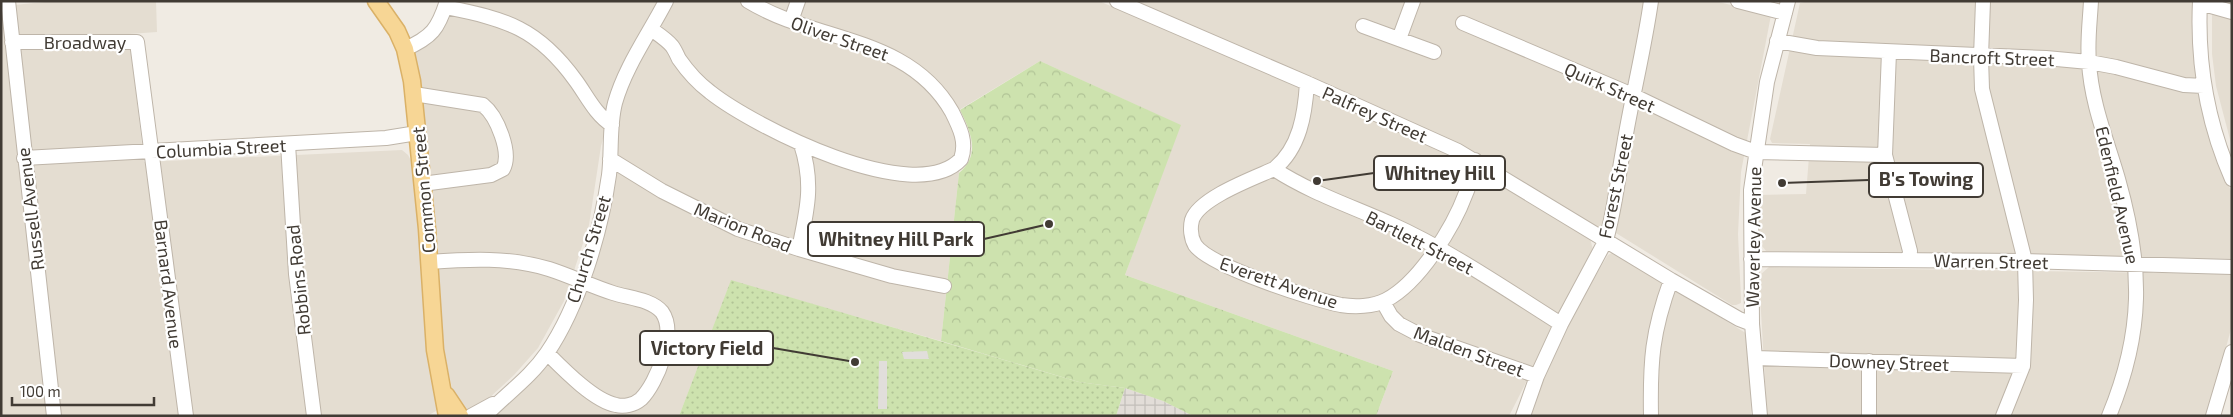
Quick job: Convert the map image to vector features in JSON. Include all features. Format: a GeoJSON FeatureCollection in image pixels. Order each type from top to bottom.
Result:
{"type":"FeatureCollection","features":[{"type":"Feature","properties":{"kind":"main road","name":"Common Street"},"geometry":{"type":"LineString","coordinates":[[376,1],[394,25],[405,49],[414,94],[435,350],[447,416]]}},
{"type":"Feature","properties":{"kind":"main road","name":"Common Street"},"geometry":{"type":"LineString","coordinates":[[442,386],[450,403],[460,416]]}},
{"type":"Feature","properties":{"kind":"street","name":"Russell Avenue"},"geometry":{"type":"LineString","coordinates":[[8,1],[54,416]]}},
{"type":"Feature","properties":{"kind":"street","name":"Oliver Street"},"geometry":{"type":"LineString","coordinates":[[748,1],[791,21],[828,35],[879,49],[893,56],[920,74],[942,97],[958,123],[964,141],[961,159],[952,167],[937,172],[912,174],[858,164],[801,144]]}},
{"type":"Feature","properties":{"kind":"street"},"geometry":{"type":"LineString","coordinates":[[791,21],[798,1]]}},
{"type":"Feature","properties":{"kind":"street","name":"Palfrey Street"},"geometry":{"type":"LineString","coordinates":[[1117,1],[1308,83],[1474,160],[1671,280],[1739,319],[1752,324]]}},
{"type":"Feature","properties":{"kind":"street"},"geometry":{"type":"LineString","coordinates":[[1399,39],[1413,1]]}},
{"type":"Feature","properties":{"kind":"street","name":"Forest Street"},"geometry":{"type":"LineString","coordinates":[[1523,416],[1537,376],[1561,324],[1606,240],[1615,202],[1651,1]]}},
{"type":"Feature","properties":{"kind":"street"},"geometry":{"type":"LineString","coordinates":[[1738,1],[1787,7]]}},
{"type":"Feature","properties":{"kind":"street"},"geometry":{"type":"LineString","coordinates":[[1983,1],[1982,89],[2025,261],[2026,300],[2023,366],[2003,416]]}},
{"type":"Feature","properties":{"kind":"street","name":"Edenfield Avenue"},"geometry":{"type":"LineString","coordinates":[[2091,1],[2089,62],[2105,139],[2118,181],[2135,265],[2136,316],[2133,341],[2109,416]]}},
{"type":"Feature","properties":{"kind":"street","name":"Church Street"},"geometry":{"type":"LineString","coordinates":[[485,416],[529,375],[547,353],[564,324],[581,280],[600,220],[610,159],[615,103],[624,80],[665,2]]}},
{"type":"Feature","properties":{"kind":"street"},"geometry":{"type":"LineString","coordinates":[[2232,12],[2200,2],[2200,46],[2204,86],[2215,136],[2232,178]]}},
{"type":"Feature","properties":{"kind":"street"},"geometry":{"type":"LineString","coordinates":[[405,49],[420,42],[434,32],[446,4],[509,23],[534,38],[556,56],[596,111],[612,126]]}},
{"type":"Feature","properties":{"kind":"street","name":"Waverley Avenue"},"geometry":{"type":"LineString","coordinates":[[1760,416],[1752,324],[1751,190],[1767,82],[1787,7]]}},
{"type":"Feature","properties":{"kind":"street","name":"Quirk Street"},"geometry":{"type":"LineString","coordinates":[[1463,23],[1634,96],[1734,144],[1756,152],[1886,155]]}},
{"type":"Feature","properties":{"kind":"street"},"geometry":{"type":"LineString","coordinates":[[1363,26],[1434,52]]}},
{"type":"Feature","properties":{"kind":"street"},"geometry":{"type":"LineString","coordinates":[[651,29],[672,46],[688,71],[710,92],[738,112],[801,144],[808,167],[810,194],[799,249]]}},
{"type":"Feature","properties":{"kind":"street","name":"Bancroft Street"},"geometry":{"type":"LineString","coordinates":[[1777,41],[1817,48],[1981,57],[2046,58],[2089,62],[2184,85],[2204,86]]}},
{"type":"Feature","properties":{"kind":"street","name":"Broadway"},"geometry":{"type":"LineString","coordinates":[[12,42],[137,42],[152,152]]}},
{"type":"Feature","properties":{"kind":"street"},"geometry":{"type":"LineString","coordinates":[[1890,52],[1886,155],[1910,250],[1909,260]]}},
{"type":"Feature","properties":{"kind":"street","name":"Everett Avenue"},"geometry":{"type":"LineString","coordinates":[[1308,83],[1305,108],[1293,145],[1283,162],[1274,169],[1214,198],[1200,209],[1193,218],[1191,228],[1192,239],[1196,247],[1219,264],[1301,294],[1341,305],[1360,306],[1383,302],[1413,278],[1436,248],[1467,192],[1474,160]]}},
{"type":"Feature","properties":{"kind":"street"},"geometry":{"type":"LineString","coordinates":[[414,94],[483,105],[496,120],[507,158],[503,169],[491,175],[422,184]]}},
{"type":"Feature","properties":{"kind":"street","name":"Columbia Street"},"geometry":{"type":"LineString","coordinates":[[24,158],[386,138],[417,133]]}},
{"type":"Feature","properties":{"kind":"street","name":"Robbins Road"},"geometry":{"type":"LineString","coordinates":[[288,144],[296,274],[314,416]]}},
{"type":"Feature","properties":{"kind":"street","name":"Barnard Avenue"},"geometry":{"type":"LineString","coordinates":[[152,152],[186,416]]}},
{"type":"Feature","properties":{"kind":"street","name":"Marion Road"},"geometry":{"type":"LineString","coordinates":[[610,159],[662,191],[724,223],[799,249],[892,276],[944,286]]}},
{"type":"Feature","properties":{"kind":"street","name":"Bartlett Street"},"geometry":{"type":"LineString","coordinates":[[1274,169],[1345,206],[1392,224],[1436,248],[1561,324]]}},
{"type":"Feature","properties":{"kind":"street"},"geometry":{"type":"LineString","coordinates":[[429,262],[501,259],[544,268],[581,280],[613,294],[647,303],[660,311],[667,324],[668,341],[650,386],[636,403],[616,406],[600,398],[547,353]]}},
{"type":"Feature","properties":{"kind":"street","name":"Warren Street"},"geometry":{"type":"LineString","coordinates":[[1751,259],[2025,261],[2232,267]]}},
{"type":"Feature","properties":{"kind":"street"},"geometry":{"type":"LineString","coordinates":[[1650,416],[1650,367],[1653,338],[1659,311],[1671,280]]}},
{"type":"Feature","properties":{"kind":"street","name":"Malden Street"},"geometry":{"type":"LineString","coordinates":[[1383,302],[1391,316],[1399,324],[1420,335],[1537,376]]}},
{"type":"Feature","properties":{"kind":"street"},"geometry":{"type":"LineString","coordinates":[[2212,416],[2232,352]]}},
{"type":"Feature","properties":{"kind":"street","name":"Downey Street"},"geometry":{"type":"LineString","coordinates":[[1756,358],[2023,366]]}},
{"type":"Feature","properties":{"kind":"street"},"geometry":{"type":"LineString","coordinates":[[1869,361],[1869,416]]}},
{"type":"Feature","properties":{"kind":"street","name":"Church Street"},"geometry":{"type":"LineString","coordinates":[[470,416],[504,397]]}},
{"type":"Feature","properties":{"kind":"shaded area"},"geometry":{"type":"Polygon","coordinates":[[[55,1],[156,1],[157,32],[129,34],[144,162],[402,150],[408,155],[415,168],[438,408],[436,411],[427,416],[60,416],[14,5],[55,1]]]}},
{"type":"Feature","properties":{"kind":"shaded area"},"geometry":{"type":"Polygon","coordinates":[[[454,1],[661,1],[618,84],[601,146],[589,225],[564,301],[538,348],[514,375],[487,400],[468,409],[463,408],[458,403],[452,388],[443,347],[415,52],[440,34],[454,1]]]}},
{"type":"Feature","properties":{"kind":"shaded area"},"geometry":{"type":"Polygon","coordinates":[[[671,1],[1099,1],[1436,146],[1491,177],[1590,238],[1593,250],[1509,416],[1376,416],[1393,371],[1125,275],[1180,125],[1040,61],[949,116],[959,137],[959,173],[941,341],[731,281],[679,416],[492,416],[535,376],[592,269],[617,117],[633,70],[671,1]]]}},
{"type":"Feature","properties":{"kind":"shaded area"},"geometry":{"type":"Polygon","coordinates":[[[1126,1],[1647,1],[1605,224],[1596,228],[1504,173],[1126,1]]]}},
{"type":"Feature","properties":{"kind":"shaded area"},"geometry":{"type":"Polygon","coordinates":[[[1657,1],[1715,1],[1771,15],[1741,172],[1738,234],[1741,303],[1736,305],[1732,305],[1616,233],[1657,1]]]}},
{"type":"Feature","properties":{"kind":"shaded area"},"geometry":{"type":"Polygon","coordinates":[[[1809,1],[2195,1],[2195,67],[2212,149],[2232,193],[2232,259],[1766,251],[1759,242],[1759,195],[1806,194],[1810,144],[1772,143],[1770,139],[1800,3],[1809,1]]]}},
{"type":"Feature","properties":{"kind":"shaded area"},"geometry":{"type":"Polygon","coordinates":[[[2212,1],[2232,1],[2232,147],[2216,86],[2212,54],[2212,1]]]}},
{"type":"Feature","properties":{"kind":"shaded area"},"geometry":{"type":"Polygon","coordinates":[[[1,5],[18,155],[48,416],[1,416],[1,5]]]}},
{"type":"Feature","properties":{"kind":"shaded area"},"geometry":{"type":"Polygon","coordinates":[[[1614,252],[1747,334],[1750,362],[1751,416],[1530,416],[1559,336],[1608,255],[1614,252]]]}},
{"type":"Feature","properties":{"kind":"shaded area"},"geometry":{"type":"Polygon","coordinates":[[[1769,267],[2232,274],[2232,325],[2208,416],[1767,416],[1759,276],[1769,267]]]}},
{"type":"Feature","properties":{"kind":"shaded area"},"geometry":{"type":"Polygon","coordinates":[[[927,351],[929,359],[904,359],[902,352],[927,351]]]}},
{"type":"Feature","properties":{"kind":"shaded area"},"geometry":{"type":"Polygon","coordinates":[[[879,361],[887,361],[887,409],[878,409],[879,361]]]}},
{"type":"Feature","properties":{"kind":"shaded area"},"geometry":{"type":"Polygon","coordinates":[[[1125,388],[1163,401],[1193,416],[1116,416],[1125,388]]]}},
{"type":"Feature","properties":{"kind":"green space"},"geometry":{"type":"Polygon","coordinates":[[[1040,61],[1181,125],[1125,275],[1393,371],[1376,416],[1193,416],[1163,401],[1125,388],[1079,382],[941,341],[959,173],[966,166],[972,151],[968,127],[960,110],[1040,61]]]}},
{"type":"Feature","properties":{"kind":"green space"},"geometry":{"type":"Polygon","coordinates":[[[731,280],[1079,382],[1125,388],[1116,416],[679,416],[731,280]]]}},
{"type":"Feature","properties":{"kind":"place","name":"Whitney Hill"},"geometry":{"type":"Point","coordinates":[1317,181]}},
{"type":"Feature","properties":{"kind":"place","name":"B's Towing"},"geometry":{"type":"Point","coordinates":[1782,183]}},
{"type":"Feature","properties":{"kind":"place","name":"Whitney Hill Park"},"geometry":{"type":"Point","coordinates":[1049,224]}},
{"type":"Feature","properties":{"kind":"place","name":"Victory Field"},"geometry":{"type":"Point","coordinates":[855,362]}}]}
